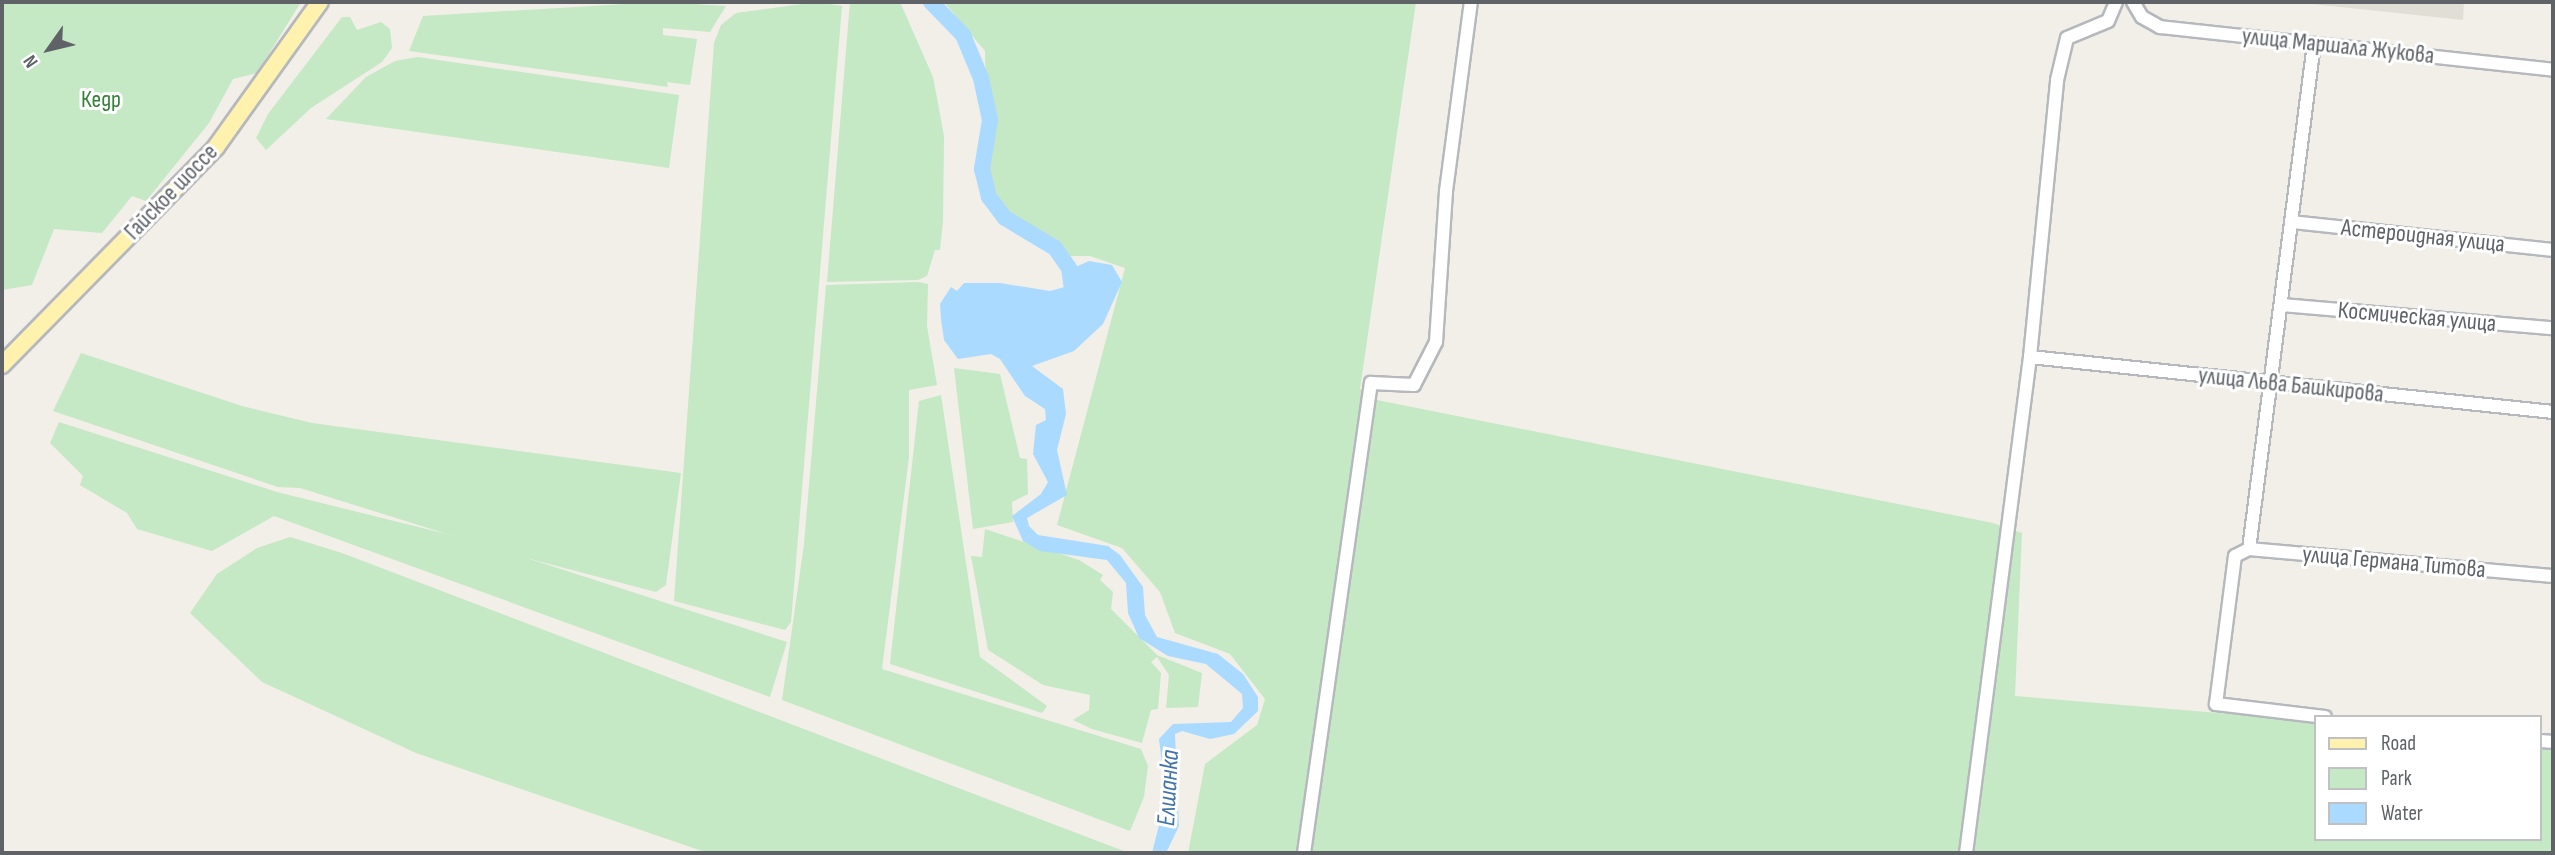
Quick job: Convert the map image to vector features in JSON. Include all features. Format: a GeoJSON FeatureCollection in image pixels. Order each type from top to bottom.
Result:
{"type":"FeatureCollection","features":[{"type":"Feature","properties":{"kind":"main road","name":"Гайское шоссе"},"geometry":{"type":"LineString","coordinates":[[2,365],[216,147],[320,2]]}},
{"type":"Feature","properties":{"kind":"street"},"geometry":{"type":"LineString","coordinates":[[1304,853],[1371,383],[1414,386],[1436,342],[1446,191],[1471,2]]}},
{"type":"Feature","properties":{"kind":"street"},"geometry":{"type":"LineString","coordinates":[[1966,853],[2029,358],[2057,80],[2067,38],[2108,21],[2116,2]]}},
{"type":"Feature","properties":{"kind":"street","name":"улица Маршала Жукова"},"geometry":{"type":"LineString","coordinates":[[2133,2],[2142,17],[2160,27],[2553,70]]}},
{"type":"Feature","properties":{"kind":"street"},"geometry":{"type":"LineString","coordinates":[[2249,550],[2314,44]]}},
{"type":"Feature","properties":{"kind":"street","name":"Астероидная улица"},"geometry":{"type":"LineString","coordinates":[[2292,222],[2553,250]]}},
{"type":"Feature","properties":{"kind":"street","name":"Космическая улица"},"geometry":{"type":"LineString","coordinates":[[2281,305],[2553,328]]}},
{"type":"Feature","properties":{"kind":"street","name":"улица Льва Башкирова"},"geometry":{"type":"LineString","coordinates":[[2029,358],[2553,412]]}},
{"type":"Feature","properties":{"kind":"street","name":"улица Германа Титова"},"geometry":{"type":"LineString","coordinates":[[2314,716],[2216,704],[2235,556],[2249,550],[2553,576]]}},
{"type":"Feature","properties":{"kind":"shaded area"},"geometry":{"type":"Polygon","coordinates":[[[2293,2],[2464,2],[2463,20],[2293,2]]]}},
{"type":"Feature","properties":{"kind":"green space","name":"Кедр"},"geometry":{"type":"Polygon","coordinates":[[[2,2],[301,2],[257,73],[233,79],[209,123],[146,201],[132,196],[102,233],[54,229],[32,285],[2,290],[2,2]]]}},
{"type":"Feature","properties":{"kind":"green space"},"geometry":{"type":"Polygon","coordinates":[[[660,2],[726,6],[710,32],[663,28],[663,35],[697,39],[690,85],[667,82],[668,87],[409,51],[423,16],[660,2]]]}},
{"type":"Feature","properties":{"kind":"green space"},"geometry":{"type":"Polygon","coordinates":[[[817,2],[842,6],[791,622],[785,630],[674,601],[714,43],[721,25],[736,13],[817,2]]]}},
{"type":"Feature","properties":{"kind":"green space"},"geometry":{"type":"Polygon","coordinates":[[[850,2],[900,2],[933,77],[944,136],[943,221],[940,250],[935,250],[927,276],[918,280],[827,282],[850,2]]]}},
{"type":"Feature","properties":{"kind":"green space"},"geometry":{"type":"Polygon","coordinates":[[[944,2],[1416,2],[1360,389],[1377,400],[1993,523],[2022,533],[2015,696],[2314,721],[2314,841],[2541,841],[2541,744],[2553,745],[2553,853],[1188,853],[1205,764],[1257,725],[1265,699],[1230,654],[1175,633],[1160,592],[1122,548],[1057,525],[1125,268],[1090,256],[1069,256],[1000,205],[988,182],[985,51],[944,2]]]}},
{"type":"Feature","properties":{"kind":"green space"},"geometry":{"type":"Polygon","coordinates":[[[342,17],[350,17],[357,30],[381,22],[390,29],[392,48],[382,62],[311,108],[266,150],[256,138],[268,114],[342,17]]]}},
{"type":"Feature","properties":{"kind":"green space"},"geometry":{"type":"Polygon","coordinates":[[[418,57],[679,95],[669,168],[326,119],[366,77],[395,61],[418,57]]]}},
{"type":"Feature","properties":{"kind":"green space"},"geometry":{"type":"Polygon","coordinates":[[[928,284],[927,326],[937,385],[909,390],[909,457],[882,669],[1141,749],[1148,766],[1144,797],[1130,831],[782,700],[804,544],[826,285],[928,284]]]}},
{"type":"Feature","properties":{"kind":"green space"},"geometry":{"type":"Polygon","coordinates":[[[81,353],[242,406],[312,423],[681,473],[666,585],[656,592],[511,554],[300,488],[278,487],[53,411],[81,353]]]}},
{"type":"Feature","properties":{"kind":"green space"},"geometry":{"type":"Polygon","coordinates":[[[954,368],[1000,374],[1020,458],[1027,459],[1028,494],[1012,502],[1013,522],[973,529],[954,368]]]}},
{"type":"Feature","properties":{"kind":"green space"},"geometry":{"type":"Polygon","coordinates":[[[941,395],[980,657],[1047,706],[1042,713],[890,664],[919,401],[941,395]]]}},
{"type":"Feature","properties":{"kind":"green space"},"geometry":{"type":"Polygon","coordinates":[[[59,422],[277,492],[471,540],[787,642],[770,697],[274,516],[212,551],[137,529],[127,513],[80,485],[83,476],[50,443],[59,422]]]}},
{"type":"Feature","properties":{"kind":"green space"},"geometry":{"type":"Polygon","coordinates":[[[985,529],[1079,560],[1103,575],[1100,580],[1113,592],[1111,609],[1157,655],[1202,673],[1198,707],[1166,708],[1169,675],[1157,657],[1151,662],[1161,673],[1158,709],[1151,710],[1142,743],[1092,729],[1073,720],[1089,710],[1090,695],[1043,685],[988,650],[971,556],[982,557],[985,529]]]}},
{"type":"Feature","properties":{"kind":"green space"},"geometry":{"type":"Polygon","coordinates":[[[290,537],[342,553],[1129,853],[708,853],[416,753],[262,682],[190,613],[217,574],[257,548],[290,537]]]}},
{"type":"Feature","properties":{"kind":"water"},"geometry":{"type":"Polygon","coordinates":[[[1089,261],[1112,265],[1122,282],[1103,324],[1074,351],[1032,366],[1063,389],[1066,414],[1057,450],[1067,495],[1027,518],[1029,526],[1038,535],[1108,546],[1120,555],[1143,587],[1145,615],[1157,637],[1218,654],[1243,674],[1258,697],[1258,711],[1234,734],[1210,739],[1182,731],[1175,734],[1179,826],[1166,853],[1152,853],[1166,797],[1159,739],[1173,724],[1231,722],[1243,708],[1242,694],[1206,664],[1168,656],[1139,638],[1128,613],[1126,583],[1107,560],[1040,551],[1023,541],[1012,516],[1041,494],[1048,482],[1033,454],[1036,425],[1046,420],[1045,409],[1025,396],[1000,359],[991,354],[958,359],[944,340],[941,319],[940,304],[951,287],[957,291],[964,283],[1000,283],[1050,291],[1072,285],[1071,269],[1089,261]]]}},
{"type":"Feature","properties":{"kind":"waterway","name":"Елшанка"},"geometry":{"type":"LineString","coordinates":[[931,2],[963,35],[981,78],[990,120],[982,169],[989,197],[1005,218],[1055,248],[1069,268],[1074,305]]}}]}
